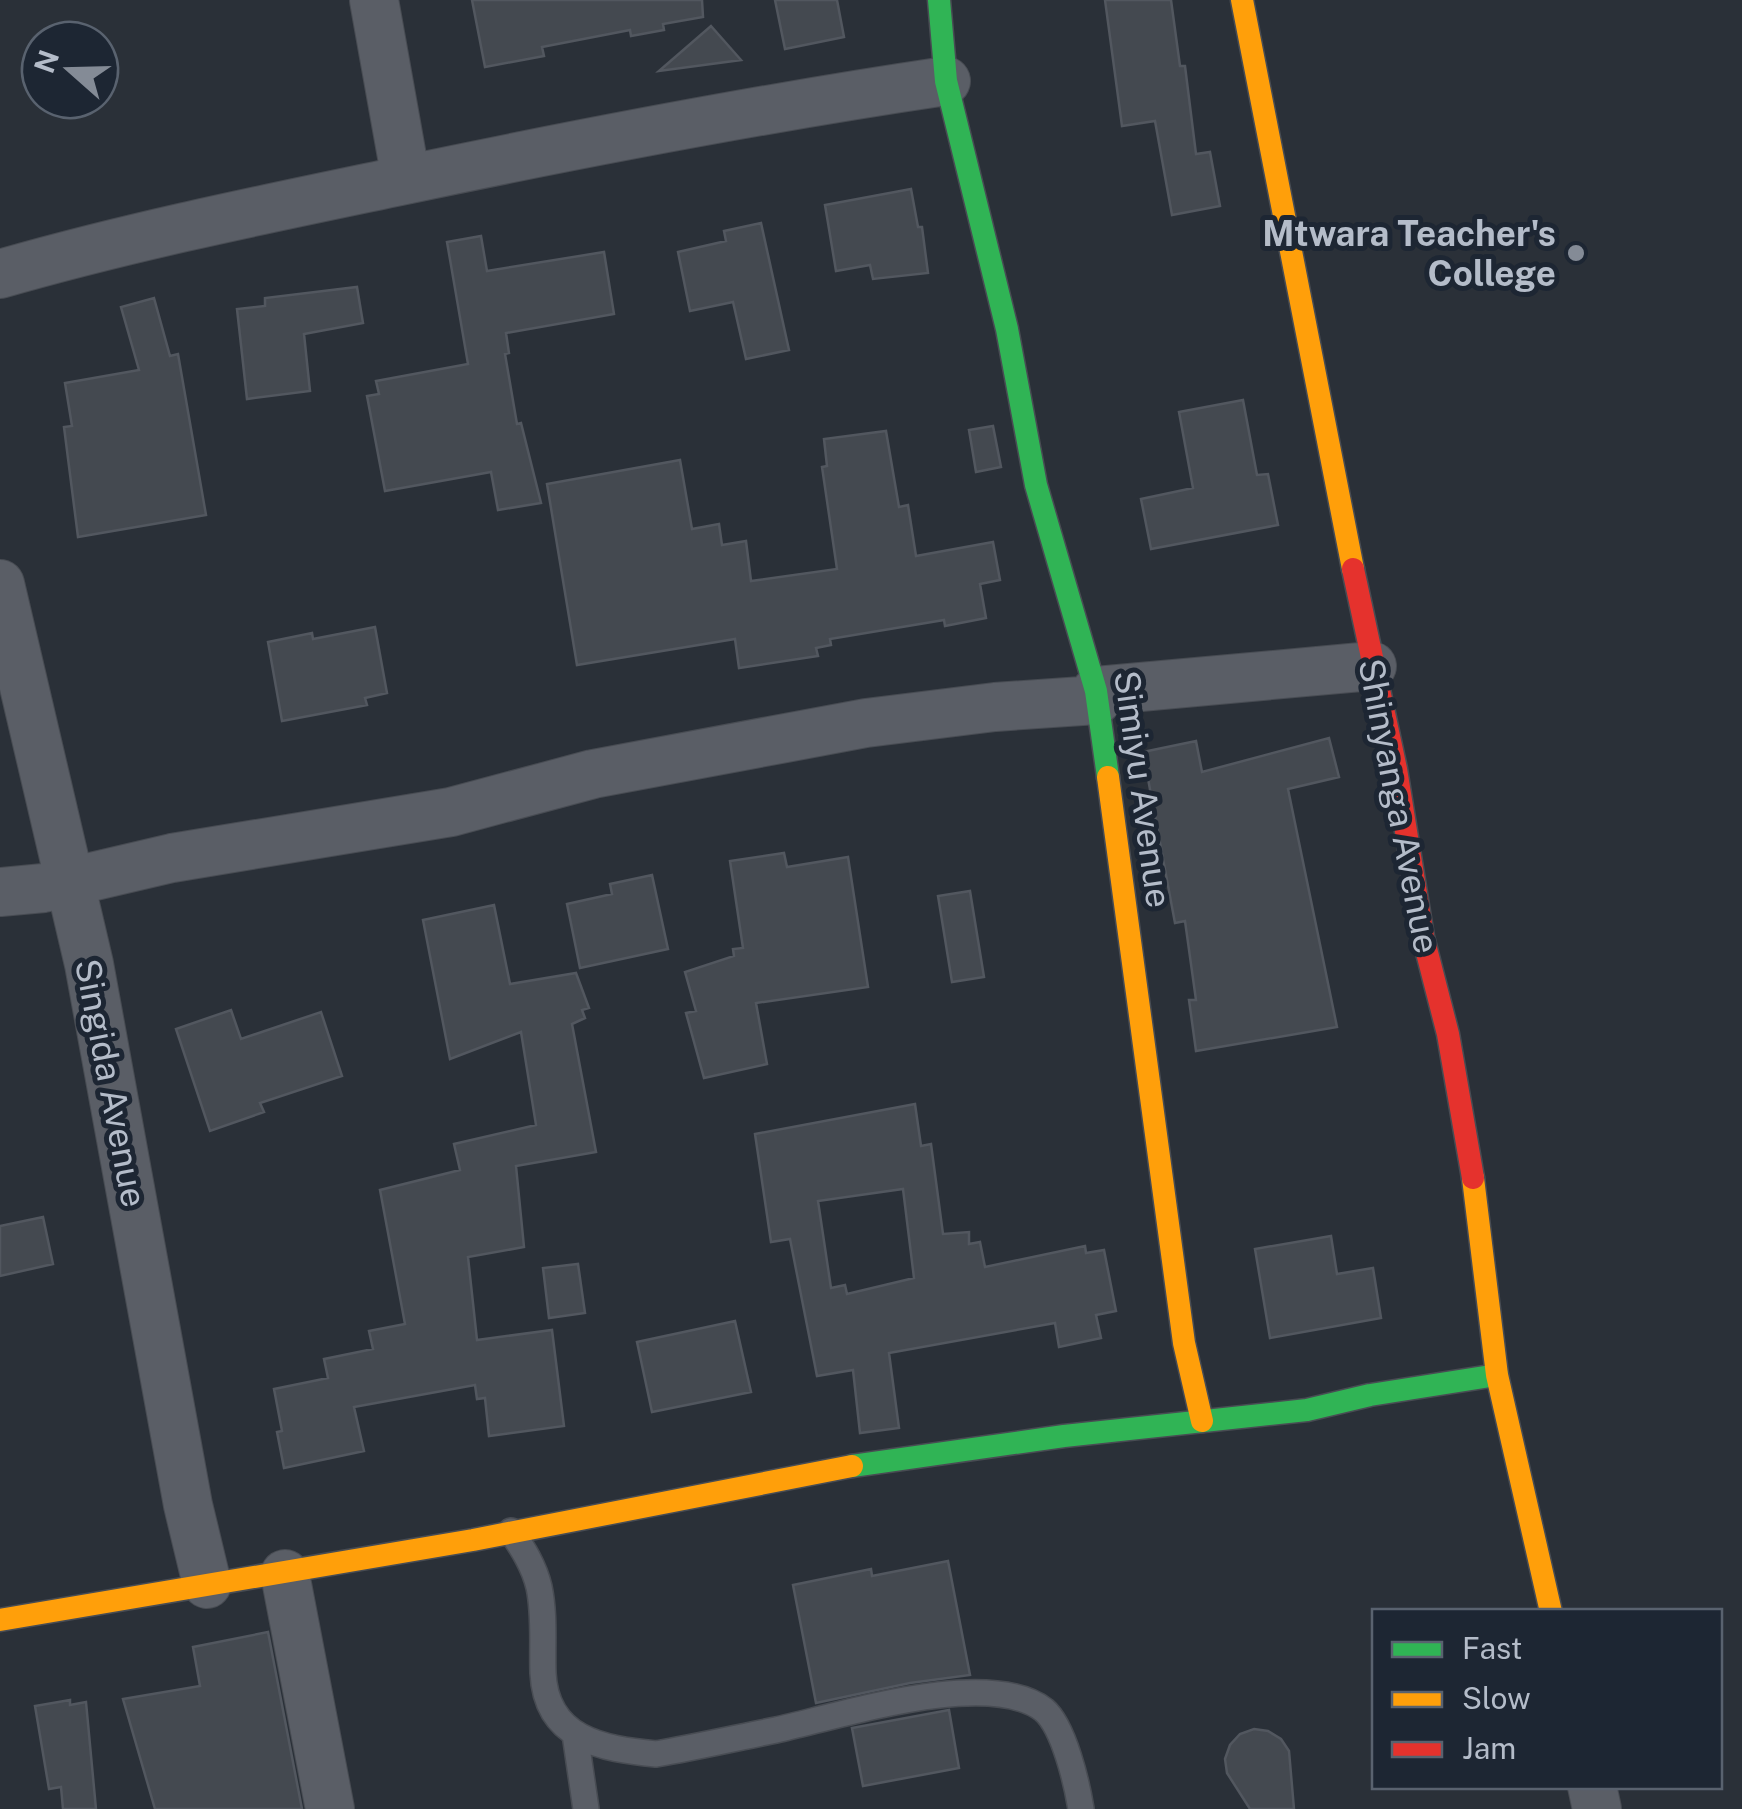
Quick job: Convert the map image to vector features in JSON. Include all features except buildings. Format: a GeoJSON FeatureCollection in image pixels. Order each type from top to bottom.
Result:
{"type":"FeatureCollection","features":[{"type":"Feature","properties":{"kind":"street"},"geometry":{"type":"LineString","coordinates":[[374,0],[406,179]]}},
{"type":"Feature","properties":{"kind":"street","name":"Simiyu Avenue"},"geometry":{"type":"LineString","coordinates":[[939,0],[946,81],[1007,329],[1036,486],[1097,695],[1184,1342],[1202,1421]]}},
{"type":"Feature","properties":{"kind":"street","name":"Shinyanga Avenue"},"geometry":{"type":"LineString","coordinates":[[1242,0],[1372,666],[1396,769],[1422,937],[1448,1034],[1472,1169],[1497,1375],[1550,1609]]}},
{"type":"Feature","properties":{"kind":"street"},"geometry":{"type":"LineString","coordinates":[[0,274],[204,221],[406,179],[739,114],[946,81]]}},
{"type":"Feature","properties":{"kind":"street","name":"Singida Avenue"},"geometry":{"type":"LineString","coordinates":[[0,584],[89,964],[188,1505],[208,1584]]}},
{"type":"Feature","properties":{"kind":"street"},"geometry":{"type":"LineString","coordinates":[[0,892],[44,888],[68,880],[322,831],[451,812],[593,774],[866,722],[1372,666]]}},
{"type":"Feature","properties":{"kind":"street"},"geometry":{"type":"LineString","coordinates":[[0,1620],[285,1574],[858,1466],[1064,1436],[1307,1410],[1370,1395],[1497,1375]]}},
{"type":"Feature","properties":{"kind":"street"},"geometry":{"type":"LineString","coordinates":[[285,1574],[330,1809]]}},
{"type":"Feature","properties":{"kind":"lane"},"geometry":{"type":"LineString","coordinates":[[511,1531],[530,1560],[539,1588],[543,1678],[551,1711],[575,1734],[616,1750],[656,1754],[910,1699],[958,1693],[994,1694],[1025,1701],[1046,1712],[1066,1750],[1081,1809]]}},
{"type":"Feature","properties":{"kind":"lane"},"geometry":{"type":"LineString","coordinates":[[575,1734],[586,1809]]}},
{"type":"Feature","properties":{"kind":"traffic: fast"},"geometry":{"type":"LineString","coordinates":[[939,0],[946,81],[1007,329],[1036,485],[1096,691],[1108,777]]}},
{"type":"Feature","properties":{"kind":"traffic: fast"},"geometry":{"type":"LineString","coordinates":[[852,1466],[1064,1436],[1307,1410],[1370,1395],[1497,1375]]}},
{"type":"Feature","properties":{"kind":"traffic: slow"},"geometry":{"type":"LineString","coordinates":[[1242,0],[1353,569]]}},
{"type":"Feature","properties":{"kind":"traffic: slow"},"geometry":{"type":"LineString","coordinates":[[1108,777],[1184,1343],[1202,1421]]}},
{"type":"Feature","properties":{"kind":"traffic: slow"},"geometry":{"type":"LineString","coordinates":[[1473,1178],[1497,1375],[1550,1609]]}},
{"type":"Feature","properties":{"kind":"traffic: slow"},"geometry":{"type":"LineString","coordinates":[[0,1620],[473,1540],[852,1466]]}},
{"type":"Feature","properties":{"kind":"traffic: jam"},"geometry":{"type":"LineString","coordinates":[[1353,569],[1396,769],[1423,937],[1448,1034],[1473,1178]]}},
{"type":"Feature","properties":{"kind":"place","name":"Mtwara Teacher's College"},"geometry":{"type":"Point","coordinates":[1576,253]}}]}
